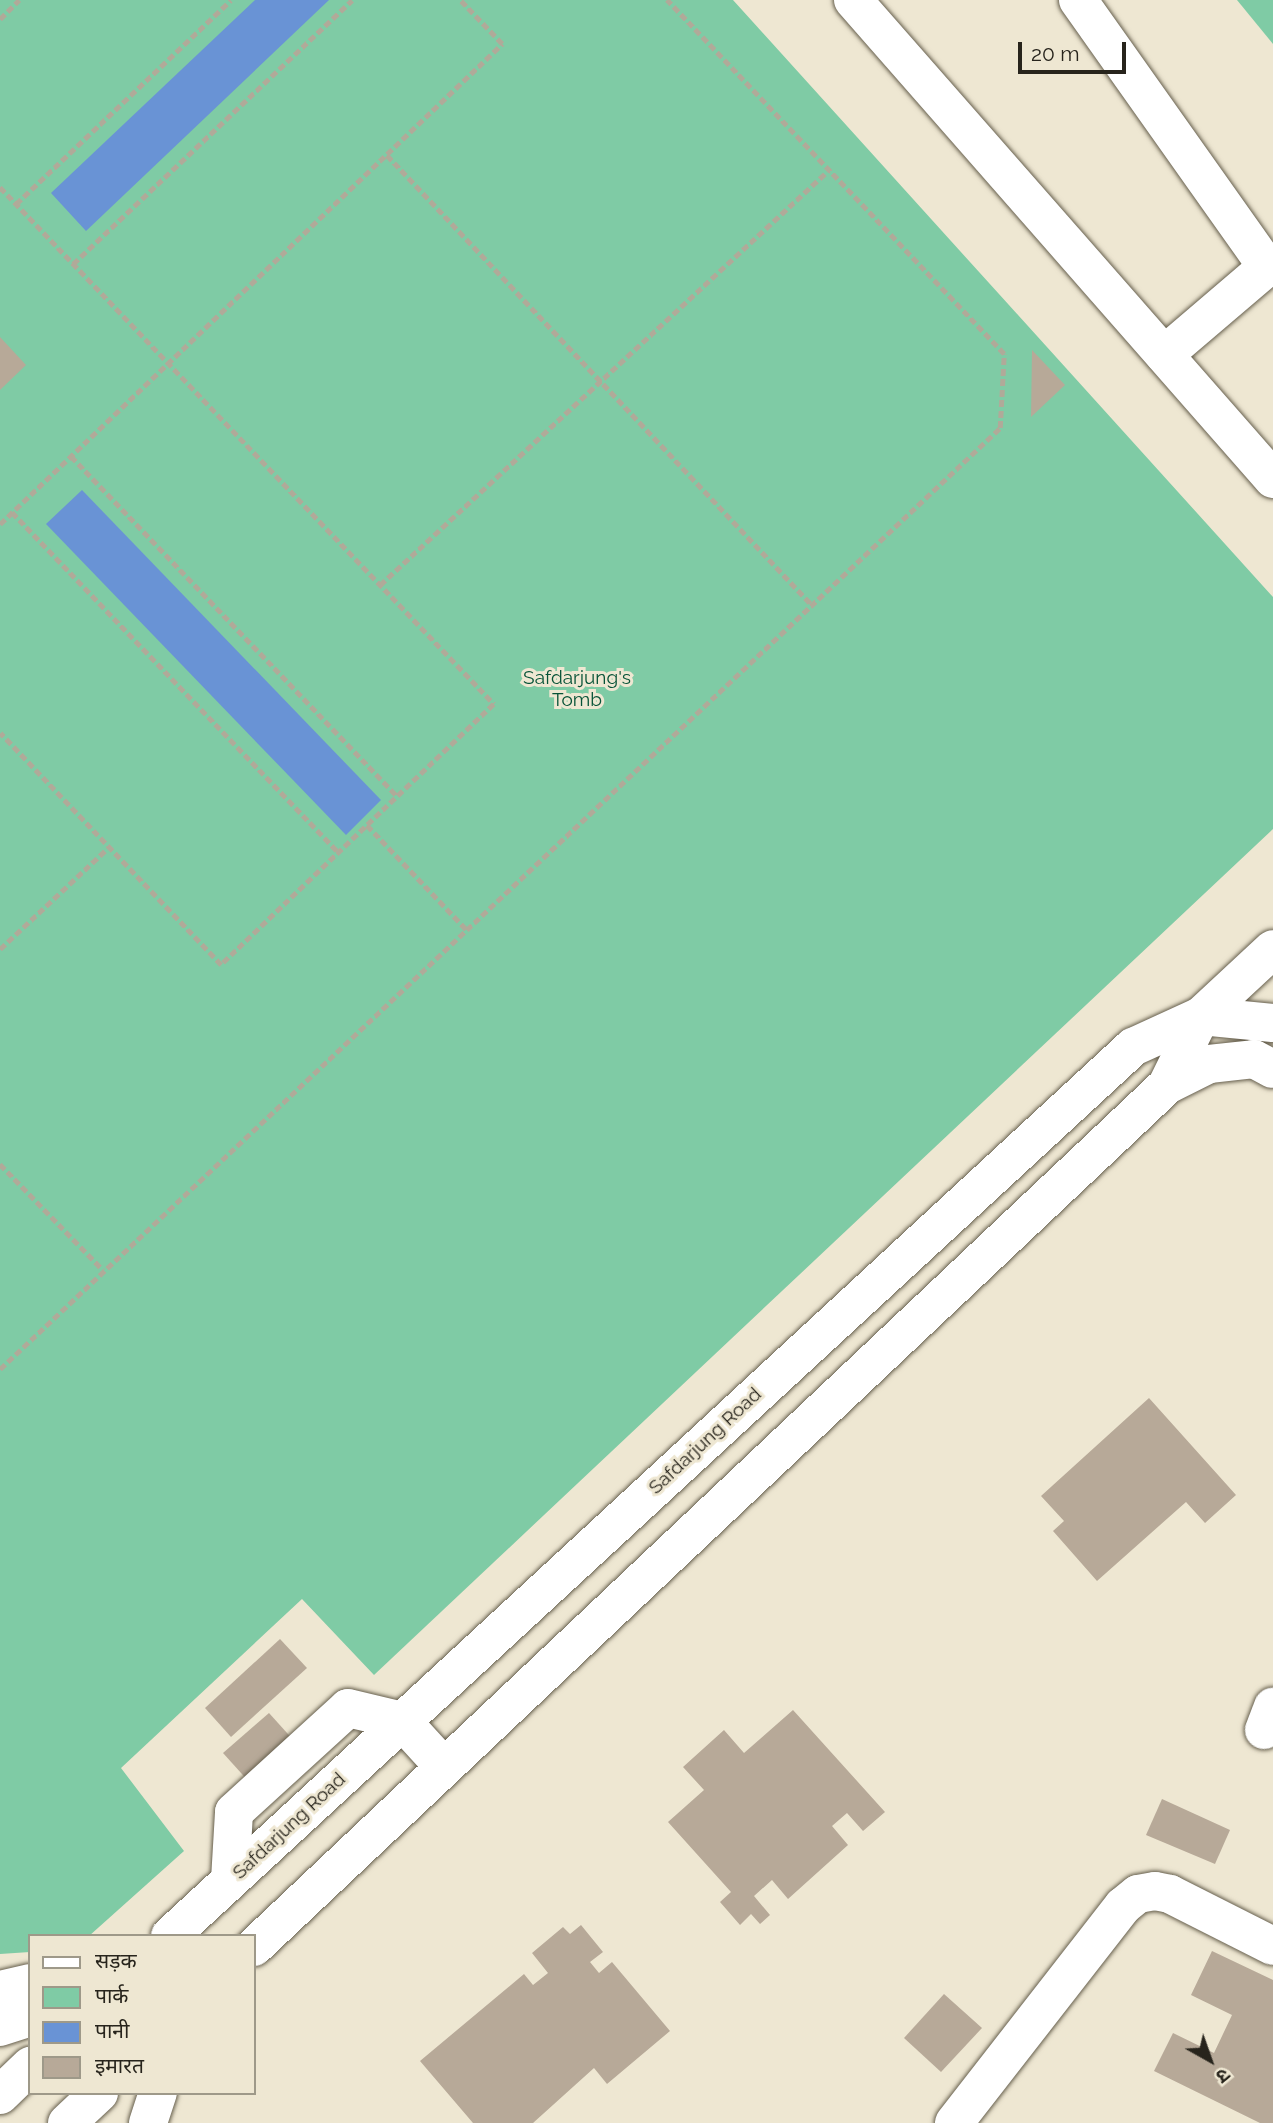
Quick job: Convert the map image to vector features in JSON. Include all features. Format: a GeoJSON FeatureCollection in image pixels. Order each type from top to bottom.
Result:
{"type":"FeatureCollection","features":[{"type":"Feature","properties":{"kind":"main road"},"geometry":{"type":"LineString","coordinates":[[853,0],[1273,479]]}},
{"type":"Feature","properties":{"kind":"main road"},"geometry":{"type":"LineString","coordinates":[[1078,0],[1270,271],[1164,355]]}},
{"type":"Feature","properties":{"kind":"main road"},"geometry":{"type":"LineString","coordinates":[[1167,1085],[1201,1016],[1273,949]]}},
{"type":"Feature","properties":{"kind":"main road"},"geometry":{"type":"LineString","coordinates":[[1201,1016],[1273,1023]]}},
{"type":"Feature","properties":{"kind":"main road","name":"Safdarjung Road"},"geometry":{"type":"LineString","coordinates":[[172,1934],[1133,1047],[1201,1016]]}},
{"type":"Feature","properties":{"kind":"main road"},"geometry":{"type":"LineString","coordinates":[[256,1945],[1167,1085],[1209,1064],[1254,1059],[1273,1069]]}},
{"type":"Feature","properties":{"kind":"main road"},"geometry":{"type":"LineString","coordinates":[[402,1721],[444,1767]]}},
{"type":"Feature","properties":{"kind":"main road"},"geometry":{"type":"LineString","coordinates":[[954,2123],[1124,1906],[1138,1894],[1154,1891],[1170,1894],[1273,1946]]}},
{"type":"Feature","properties":{"kind":"main road"},"geometry":{"type":"LineString","coordinates":[[0,1990],[28,1983]]}},
{"type":"Feature","properties":{"kind":"main road"},"geometry":{"type":"LineString","coordinates":[[0,2027],[28,2018]]}},
{"type":"Feature","properties":{"kind":"main road"},"geometry":{"type":"LineString","coordinates":[[0,2095],[28,2068]]}},
{"type":"Feature","properties":{"kind":"main road"},"geometry":{"type":"LineString","coordinates":[[67,2123],[97,2095]]}},
{"type":"Feature","properties":{"kind":"main road"},"geometry":{"type":"LineString","coordinates":[[148,2123],[157,2095]]}},
{"type":"Feature","properties":{"kind":"path"},"geometry":{"type":"LineString","coordinates":[[0,19],[19,0]]}},
{"type":"Feature","properties":{"kind":"path"},"geometry":{"type":"LineString","coordinates":[[16,204],[231,0]]}},
{"type":"Feature","properties":{"kind":"path"},"geometry":{"type":"LineString","coordinates":[[73,264],[352,0]]}},
{"type":"Feature","properties":{"kind":"path"},"geometry":{"type":"LineString","coordinates":[[0,524],[502,44],[460,0]]}},
{"type":"Feature","properties":{"kind":"path"},"geometry":{"type":"LineString","coordinates":[[0,1368],[1000,428],[1004,354],[667,0]]}},
{"type":"Feature","properties":{"kind":"path"},"geometry":{"type":"LineString","coordinates":[[387,155],[812,605]]}},
{"type":"Feature","properties":{"kind":"path"},"geometry":{"type":"LineString","coordinates":[[380,585],[829,170]]}},
{"type":"Feature","properties":{"kind":"path"},"geometry":{"type":"LineString","coordinates":[[0,187],[494,704],[221,965],[0,733]]}},
{"type":"Feature","properties":{"kind":"path"},"geometry":{"type":"LineString","coordinates":[[71,456],[397,796]]}},
{"type":"Feature","properties":{"kind":"path"},"geometry":{"type":"LineString","coordinates":[[12,512],[339,853]]}},
{"type":"Feature","properties":{"kind":"path"},"geometry":{"type":"LineString","coordinates":[[367,825],[466,929]]}},
{"type":"Feature","properties":{"kind":"path"},"geometry":{"type":"LineString","coordinates":[[0,949],[109,847]]}},
{"type":"Feature","properties":{"kind":"path"},"geometry":{"type":"LineString","coordinates":[[0,1164],[103,1270]]}},
{"type":"Feature","properties":{"kind":"green space","name":"Safdarjung's Tomb"},"geometry":{"type":"Polygon","coordinates":[[[0,0],[733,0],[1273,597],[1273,829],[374,1675],[302,1599],[121,1768],[184,1851],[91,1934],[28,1934],[28,1952],[0,1954],[0,0]]]}},
{"type":"Feature","properties":{"kind":"green space"},"geometry":{"type":"Polygon","coordinates":[[[1237,0],[1273,0],[1273,44],[1237,0]]]}},
{"type":"Feature","properties":{"kind":"water"},"geometry":{"type":"Polygon","coordinates":[[[255,0],[329,0],[86,231],[51,193],[255,0]]]}},
{"type":"Feature","properties":{"kind":"water"},"geometry":{"type":"Polygon","coordinates":[[[82,490],[381,800],[346,835],[46,524],[82,490]]]}},
{"type":"Feature","properties":{"kind":"building"},"geometry":{"type":"Polygon","coordinates":[[[0,337],[26,365],[0,390],[0,337]]]}},
{"type":"Feature","properties":{"kind":"building"},"geometry":{"type":"Polygon","coordinates":[[[1032,350],[1065,385],[1031,417],[1032,350]]]}},
{"type":"Feature","properties":{"kind":"building"},"geometry":{"type":"Polygon","coordinates":[[[1149,1398],[1236,1495],[1205,1523],[1186,1502],[1097,1581],[1053,1531],[1064,1521],[1041,1496],[1149,1398]]]}},
{"type":"Feature","properties":{"kind":"building"},"geometry":{"type":"Polygon","coordinates":[[[280,1639],[307,1668],[231,1737],[205,1708],[280,1639]]]}},
{"type":"Feature","properties":{"kind":"building"},"geometry":{"type":"Polygon","coordinates":[[[793,1710],[885,1812],[863,1831],[847,1813],[832,1826],[848,1845],[788,1899],[772,1880],[754,1896],[770,1915],[760,1924],[751,1914],[740,1925],[720,1902],[731,1892],[668,1822],[704,1790],[683,1767],[724,1730],[744,1753],[793,1710]]]}},
{"type":"Feature","properties":{"kind":"building"},"geometry":{"type":"Polygon","coordinates":[[[269,1713],[306,1754],[260,1794],[223,1753],[269,1713]]]}},
{"type":"Feature","properties":{"kind":"building"},"geometry":{"type":"Polygon","coordinates":[[[1162,1799],[1230,1830],[1215,1864],[1146,1835],[1162,1799]]]}},
{"type":"Feature","properties":{"kind":"building"},"geometry":{"type":"Polygon","coordinates":[[[581,1925],[603,1952],[590,1962],[599,1973],[612,1962],[670,2031],[607,2084],[594,2068],[533,2123],[473,2123],[420,2061],[524,1974],[533,1985],[548,1973],[532,1953],[563,1927],[570,1934],[581,1925]]]}},
{"type":"Feature","properties":{"kind":"building"},"geometry":{"type":"Polygon","coordinates":[[[1212,1951],[1273,1980],[1273,2123],[1260,2123],[1154,2071],[1173,2033],[1214,2053],[1232,2015],[1191,1995],[1212,1951]]]}},
{"type":"Feature","properties":{"kind":"building"},"geometry":{"type":"Polygon","coordinates":[[[944,1994],[982,2028],[941,2072],[904,2038],[944,1994]]]}}]}
